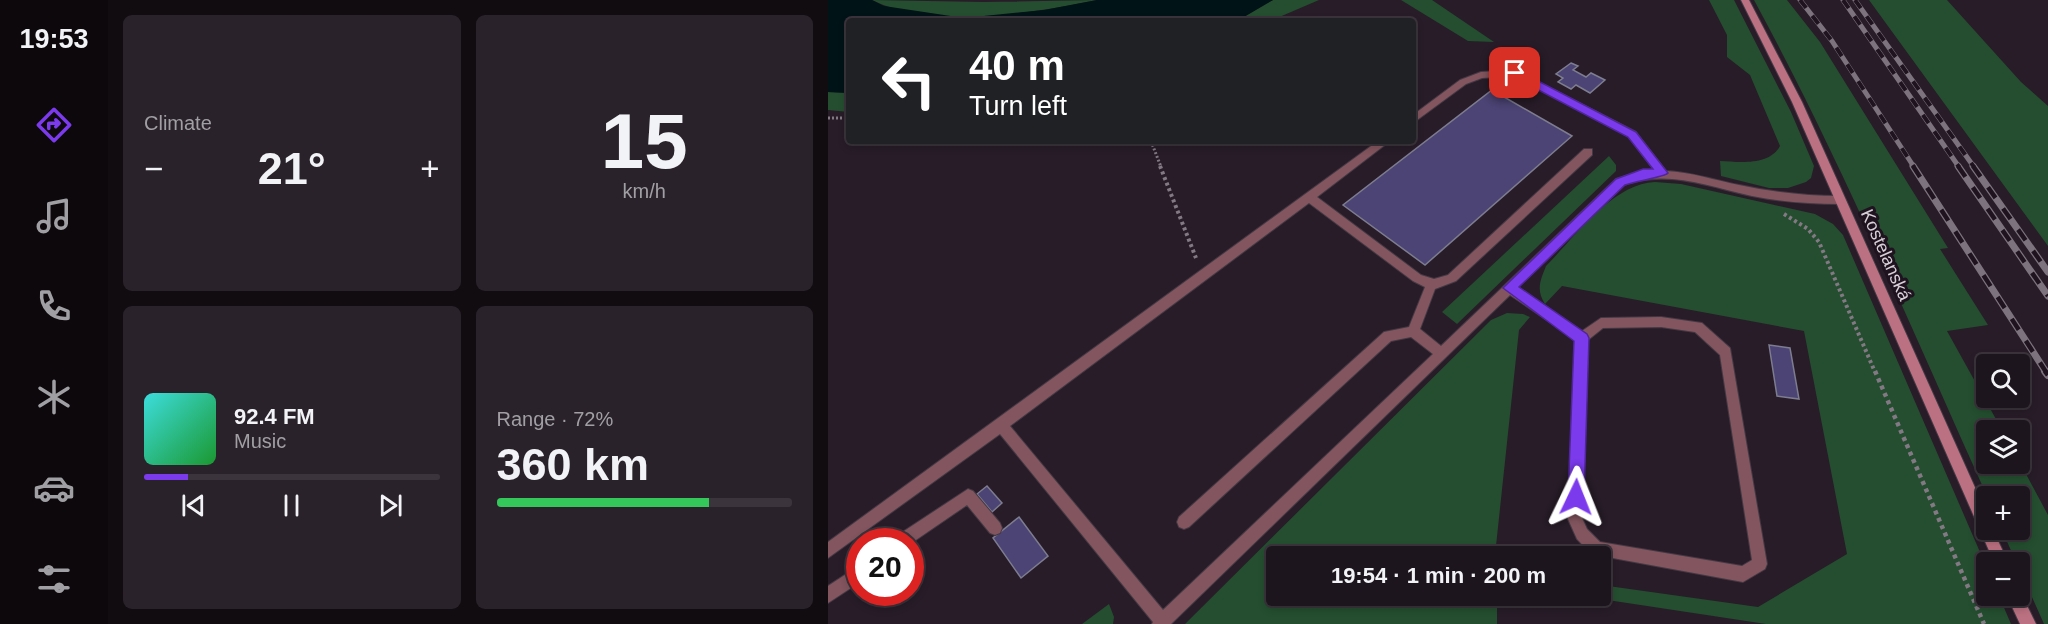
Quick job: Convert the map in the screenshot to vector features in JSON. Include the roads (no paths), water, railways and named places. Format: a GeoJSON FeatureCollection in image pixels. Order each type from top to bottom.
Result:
{"type":"FeatureCollection","features":[{"type":"Feature","properties":{"kind":"main road","name":"Kostelanská"},"geometry":{"type":"LineString","coordinates":[[1744,0],[1797,102],[1976,506]]}},
{"type":"Feature","properties":{"kind":"main road"},"geometry":{"type":"LineString","coordinates":[[2020,606],[2028,624]]}},
{"type":"Feature","properties":{"kind":"lane"},"geometry":{"type":"LineString","coordinates":[[1416,118],[1463,82],[1481,75],[1515,73],[1632,134],[1662,173]]}},
{"type":"Feature","properties":{"kind":"lane"},"geometry":{"type":"LineString","coordinates":[[828,551],[1381,144]]}},
{"type":"Feature","properties":{"kind":"lane"},"geometry":{"type":"LineString","coordinates":[[1431,285],[1452,278],[1588,152]]}},
{"type":"Feature","properties":{"kind":"lane"},"geometry":{"type":"LineString","coordinates":[[1001,425],[1161,623],[1620,182],[1643,174],[1662,173],[1800,200],[1840,200]]}},
{"type":"Feature","properties":{"kind":"lane"},"geometry":{"type":"LineString","coordinates":[[1310,198],[1431,285]]}},
{"type":"Feature","properties":{"kind":"lane"},"geometry":{"type":"LineString","coordinates":[[1413,331],[1431,285]]}},
{"type":"Feature","properties":{"kind":"lane"},"geometry":{"type":"LineString","coordinates":[[1510,288],[1582,338]]}},
{"type":"Feature","properties":{"kind":"lane"},"geometry":{"type":"LineString","coordinates":[[1661,322],[1698,327],[1726,352],[1760,564],[1743,574],[1596,549],[1582,534],[1575,519],[1582,338],[1601,323],[1661,322]]}},
{"type":"Feature","properties":{"kind":"lane"},"geometry":{"type":"LineString","coordinates":[[1413,331],[1442,354]]}},
{"type":"Feature","properties":{"kind":"lane"},"geometry":{"type":"LineString","coordinates":[[1184,522],[1389,336],[1413,331]]}},
{"type":"Feature","properties":{"kind":"lane"},"geometry":{"type":"LineString","coordinates":[[921,528],[968,496],[995,528]]}},
{"type":"Feature","properties":{"kind":"lane"},"geometry":{"type":"LineString","coordinates":[[828,595],[846,582]]}},
{"type":"Feature","properties":{"kind":"railway"},"geometry":{"type":"LineString","coordinates":[[1800,0],[1832,41],[1914,167]]}},
{"type":"Feature","properties":{"kind":"railway"},"geometry":{"type":"LineString","coordinates":[[1843,0],[1959,167]]}},
{"type":"Feature","properties":{"kind":"railway"},"geometry":{"type":"LineString","coordinates":[[1855,0],[1974,167]]}},
{"type":"Feature","properties":{"kind":"railway"},"geometry":{"type":"LineString","coordinates":[[1913,166],[2046,372]]}},
{"type":"Feature","properties":{"kind":"railway"},"geometry":{"type":"LineString","coordinates":[[1958,166],[2048,296]]}},
{"type":"Feature","properties":{"kind":"railway"},"geometry":{"type":"LineString","coordinates":[[1973,166],[2048,272]]}},
{"type":"Feature","properties":{"kind":"railway"},"geometry":{"type":"LineString","coordinates":[[2045,371],[2048,375]]}}]}
